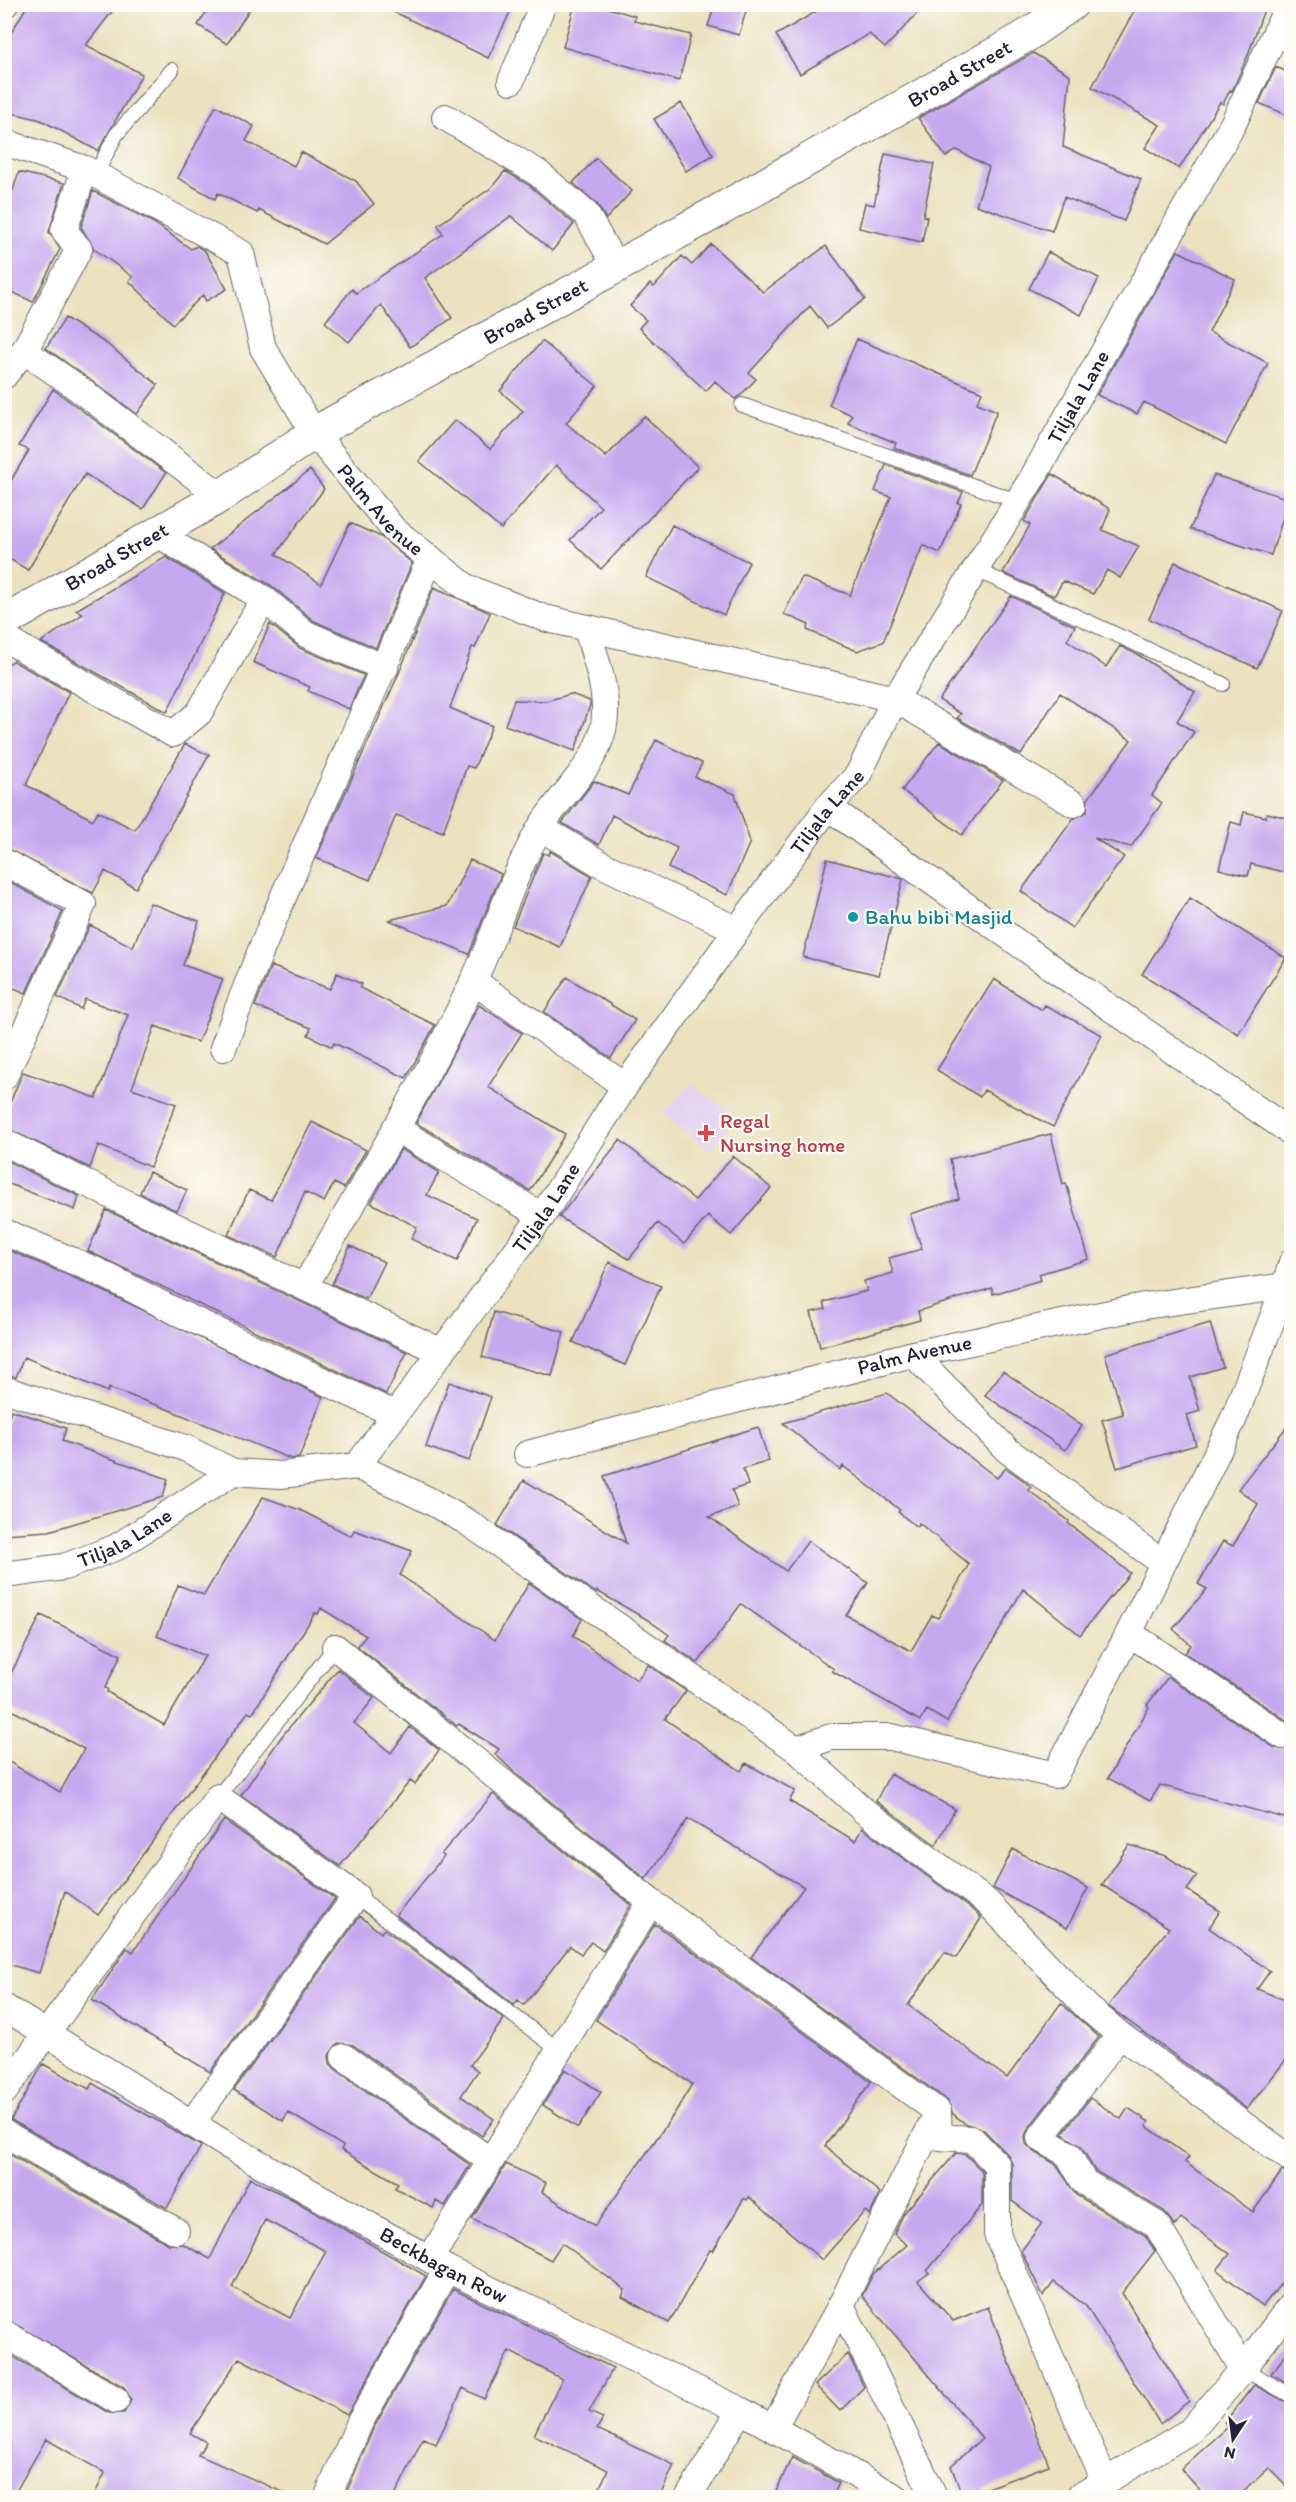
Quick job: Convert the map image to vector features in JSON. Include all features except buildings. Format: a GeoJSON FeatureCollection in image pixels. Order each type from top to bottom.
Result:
{"type":"FeatureCollection","features":[{"type":"Feature","properties":{"kind":"street"},"geometry":{"type":"LineString","coordinates":[[511,81],[543,4]]}},
{"type":"Feature","properties":{"kind":"street","name":"Broad Street"},"geometry":{"type":"LineString","coordinates":[[4,622],[221,496],[314,433],[616,267],[1026,36],[1072,4]]}},
{"type":"Feature","properties":{"kind":"street","name":"Tiljala Lane"},"geometry":{"type":"LineString","coordinates":[[357,1466],[542,1216],[625,1086],[737,930],[828,807],[858,775],[895,699],[1017,501],[1233,124],[1289,4]]}},
{"type":"Feature","properties":{"kind":"street"},"geometry":{"type":"LineString","coordinates":[[445,117],[538,173],[586,214],[616,267]]}},
{"type":"Feature","properties":{"kind":"street","name":"Palm Avenue"},"geometry":{"type":"LineString","coordinates":[[4,142],[91,171],[241,253],[263,348],[314,433],[394,530],[465,587],[544,618],[895,699],[1074,804]]}},
{"type":"Feature","properties":{"kind":"street"},"geometry":{"type":"LineString","coordinates":[[4,376],[24,351],[79,249],[64,230],[91,171]]}},
{"type":"Feature","properties":{"kind":"street"},"geometry":{"type":"LineString","coordinates":[[24,351],[71,382],[221,496]]}},
{"type":"Feature","properties":{"kind":"street"},"geometry":{"type":"LineString","coordinates":[[156,534],[264,599],[306,634],[385,668]]}},
{"type":"Feature","properties":{"kind":"street"},"geometry":{"type":"LineString","coordinates":[[223,1048],[244,992],[385,668],[430,558]]}},
{"type":"Feature","properties":{"kind":"street"},"geometry":{"type":"LineString","coordinates":[[4,638],[173,734],[199,713],[264,599]]}},
{"type":"Feature","properties":{"kind":"street"},"geometry":{"type":"LineString","coordinates":[[304,1287],[395,1128],[473,981],[512,887],[541,828],[598,749],[604,727],[604,699],[587,628]]}},
{"type":"Feature","properties":{"kind":"street"},"geometry":{"type":"LineString","coordinates":[[828,807],[1057,971],[1292,1133]]}},
{"type":"Feature","properties":{"kind":"street"},"geometry":{"type":"LineString","coordinates":[[541,828],[601,864],[737,930]]}},
{"type":"Feature","properties":{"kind":"street"},"geometry":{"type":"LineString","coordinates":[[4,862],[83,904],[4,1077]]}},
{"type":"Feature","properties":{"kind":"street"},"geometry":{"type":"LineString","coordinates":[[473,981],[625,1086]]}},
{"type":"Feature","properties":{"kind":"street"},"geometry":{"type":"LineString","coordinates":[[395,1128],[542,1216]]}},
{"type":"Feature","properties":{"kind":"street"},"geometry":{"type":"LineString","coordinates":[[4,1142],[442,1352]]}},
{"type":"Feature","properties":{"kind":"street"},"geometry":{"type":"LineString","coordinates":[[4,1232],[97,1271],[177,1312],[394,1414]]}},
{"type":"Feature","properties":{"kind":"street"},"geometry":{"type":"LineString","coordinates":[[796,1749],[831,1737],[891,1737],[1055,1775],[1129,1634],[1234,1418],[1288,1274]]}},
{"type":"Feature","properties":{"kind":"street","name":"Palm Avenue"},"geometry":{"type":"LineString","coordinates":[[527,1454],[913,1354],[1288,1274]]}},
{"type":"Feature","properties":{"kind":"street"},"geometry":{"type":"LineString","coordinates":[[913,1354],[1007,1450],[1163,1563]]}},
{"type":"Feature","properties":{"kind":"street"},"geometry":{"type":"LineString","coordinates":[[4,1389],[185,1448],[233,1472],[280,1475],[357,1466],[428,1500],[467,1522],[796,1749],[863,1810],[987,1902],[1087,2007],[1120,2035],[1292,2160]]}},
{"type":"Feature","properties":{"kind":"street","name":"Tiljala Lane"},"geometry":{"type":"LineString","coordinates":[[4,1575],[64,1567],[117,1547],[233,1472]]}},
{"type":"Feature","properties":{"kind":"street"},"geometry":{"type":"LineString","coordinates":[[1129,1634],[1283,1736]]}},
{"type":"Feature","properties":{"kind":"street"},"geometry":{"type":"LineString","coordinates":[[335,1647],[651,1902],[938,2112]]}},
{"type":"Feature","properties":{"kind":"street"},"geometry":{"type":"LineString","coordinates":[[4,2092],[218,1797],[356,1896],[190,2124]]}},
{"type":"Feature","properties":{"kind":"street"},"geometry":{"type":"LineString","coordinates":[[327,2498],[360,2422],[489,2160],[560,2051],[651,1902]]}},
{"type":"Feature","properties":{"kind":"street","name":"Beckbagan Row"},"geometry":{"type":"LineString","coordinates":[[4,2007],[190,2124],[439,2264],[740,2410],[854,2476],[897,2498]]}},
{"type":"Feature","properties":{"kind":"street"},"geometry":{"type":"LineString","coordinates":[[1120,2035],[1040,2138],[1068,2154],[1084,2182],[1156,2224],[1244,2369]]}},
{"type":"Feature","properties":{"kind":"street"},"geometry":{"type":"LineString","coordinates":[[344,2057],[489,2160]]}},
{"type":"Feature","properties":{"kind":"street"},"geometry":{"type":"LineString","coordinates":[[773,2428],[841,2305],[938,2112]]}},
{"type":"Feature","properties":{"kind":"street"},"geometry":{"type":"LineString","coordinates":[[938,2112],[939,2137],[972,2139],[997,2165],[998,2234],[1105,2482]]}},
{"type":"Feature","properties":{"kind":"street"},"geometry":{"type":"LineString","coordinates":[[4,2133],[176,2231]]}},
{"type":"Feature","properties":{"kind":"street"},"geometry":{"type":"LineString","coordinates":[[1077,2498],[1190,2431],[1244,2369],[1292,2304]]}},
{"type":"Feature","properties":{"kind":"street"},"geometry":{"type":"LineString","coordinates":[[841,2305],[936,2498]]}},
{"type":"Feature","properties":{"kind":"street"},"geometry":{"type":"LineString","coordinates":[[4,2333],[116,2400]]}},
{"type":"Feature","properties":{"kind":"street"},"geometry":{"type":"LineString","coordinates":[[688,2498],[740,2410]]}},
{"type":"Feature","properties":{"kind":"lane"},"geometry":{"type":"LineString","coordinates":[[91,171],[116,135],[172,70]]}},
{"type":"Feature","properties":{"kind":"lane"},"geometry":{"type":"LineString","coordinates":[[742,405],[1017,501]]}},
{"type":"Feature","properties":{"kind":"lane"},"geometry":{"type":"LineString","coordinates":[[974,569],[1223,684]]}},
{"type":"Feature","properties":{"kind":"lane"},"geometry":{"type":"LineString","coordinates":[[218,1797],[335,1647]]}},
{"type":"Feature","properties":{"kind":"lane"},"geometry":{"type":"LineString","coordinates":[[356,1896],[560,2051]]}},
{"type":"Feature","properties":{"kind":"lane"},"geometry":{"type":"LineString","coordinates":[[1244,2369],[1292,2396]]}},
{"type":"Feature","properties":{"kind":"shaded area","name":"Regal Nursing home"},"geometry":{"type":"Polygon","coordinates":[[[691,1084],[736,1117],[710,1150],[663,1114],[691,1084]]]}},
{"type":"Feature","properties":{"kind":"place","name":"Bahu bibi Masjid"},"geometry":{"type":"Point","coordinates":[853,917]}},
{"type":"Feature","properties":{"kind":"place","name":"Regal Nursing home"},"geometry":{"type":"Point","coordinates":[706,1133]}}]}
